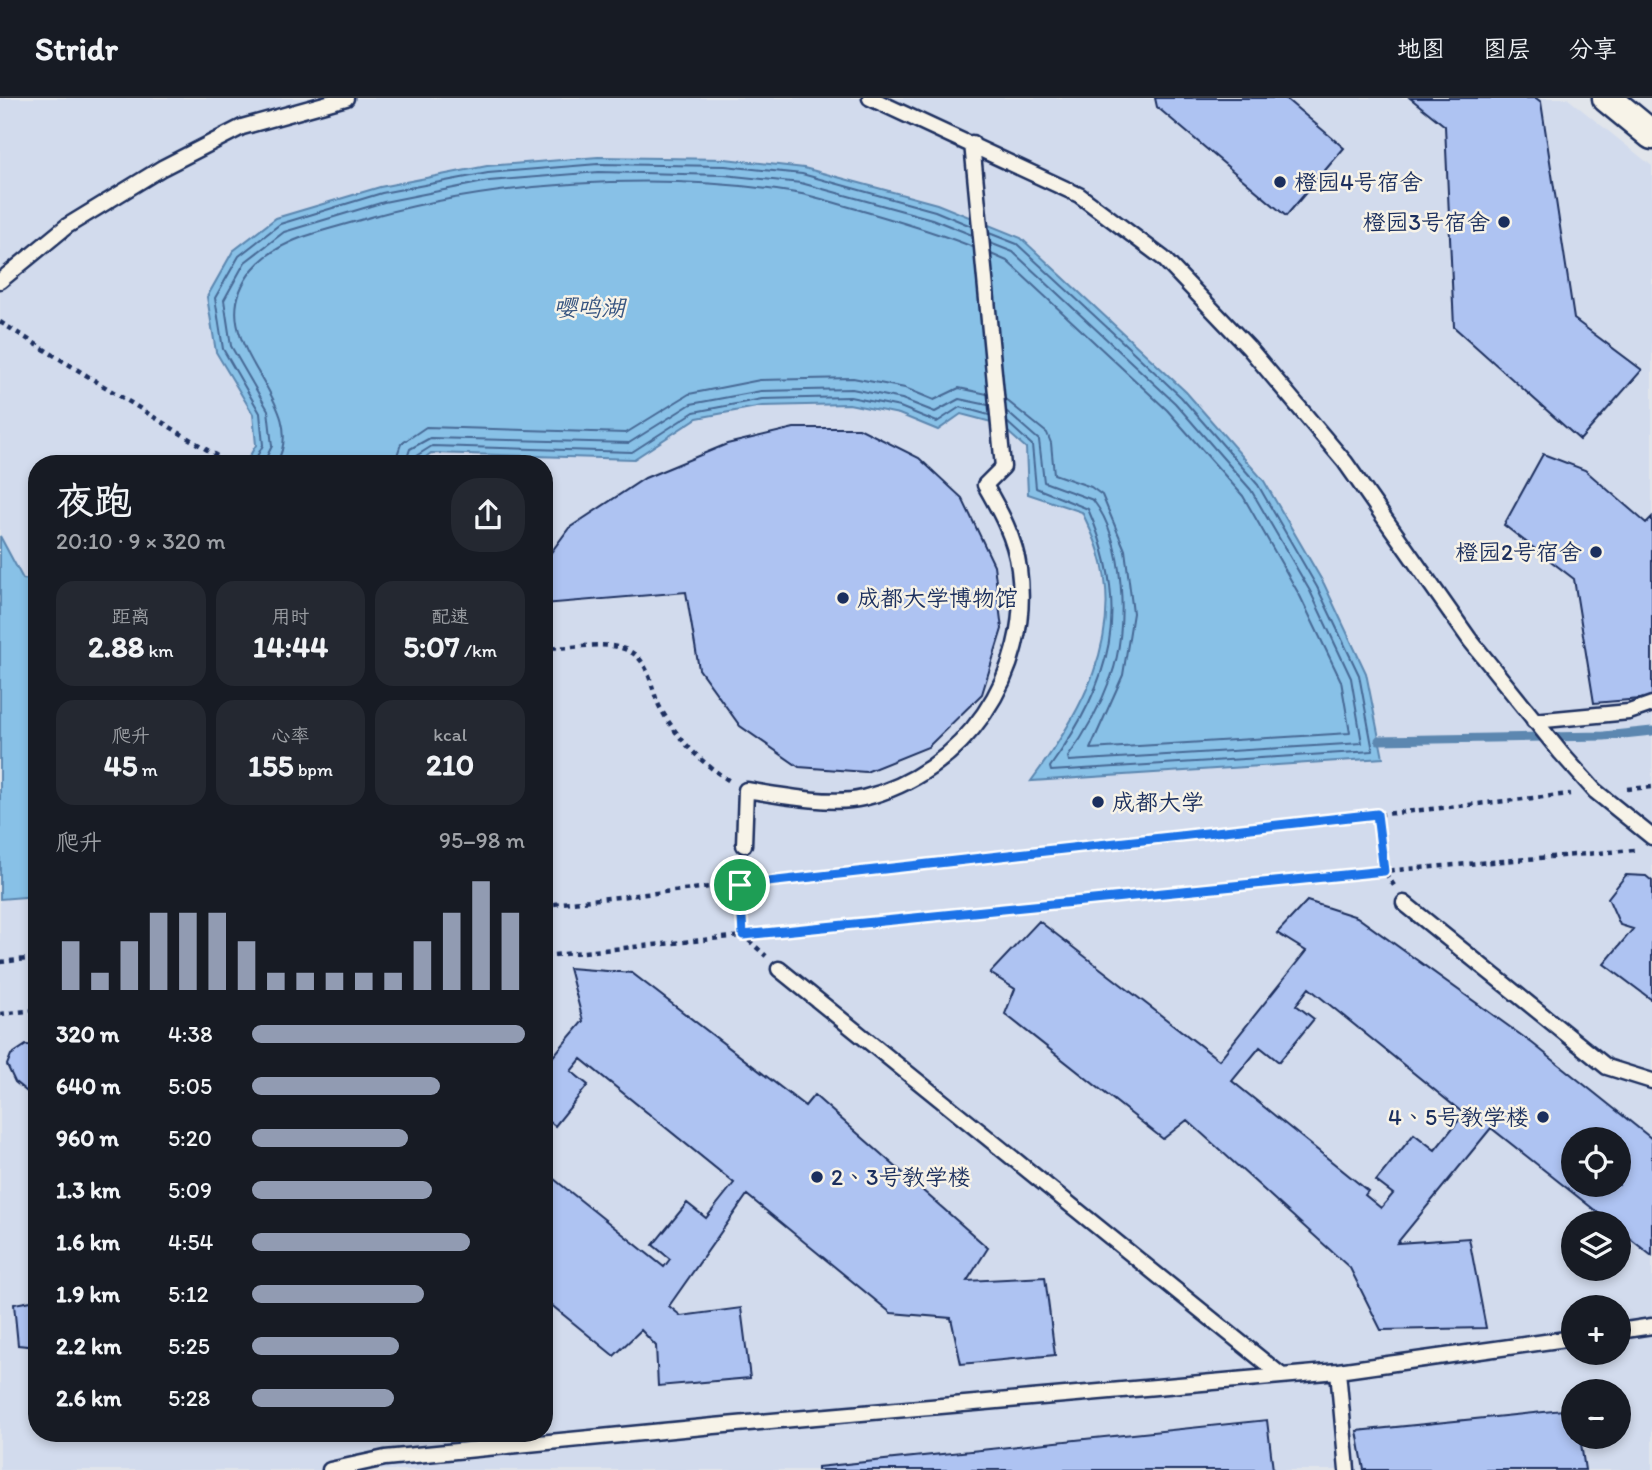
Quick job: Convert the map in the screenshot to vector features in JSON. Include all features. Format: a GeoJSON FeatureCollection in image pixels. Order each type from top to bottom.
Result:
{"type":"FeatureCollection","features":[{"type":"Feature","properties":{"kind":"street"},"geometry":{"type":"LineString","coordinates":[[1607,98],[1652,135]]}},
{"type":"Feature","properties":{"kind":"lane"},"geometry":{"type":"LineString","coordinates":[[0,281],[67,226],[162,169],[242,127],[346,98]]}},
{"type":"Feature","properties":{"kind":"lane"},"geometry":{"type":"LineString","coordinates":[[870,98],[972,143],[1079,195],[1163,258],[1249,348],[1345,462],[1470,640],[1536,723],[1595,791],[1652,837]]}},
{"type":"Feature","properties":{"kind":"lane"},"geometry":{"type":"LineString","coordinates":[[744,845],[746,790],[800,798],[859,799],[906,785],[954,750],[990,706],[1010,666],[1018,619],[1019,569],[1005,520],[985,485],[1003,467],[975,198],[972,143]]}},
{"type":"Feature","properties":{"kind":"lane"},"geometry":{"type":"LineString","coordinates":[[1536,723],[1629,712],[1652,704]]}},
{"type":"Feature","properties":{"kind":"lane"},"geometry":{"type":"LineString","coordinates":[[1404,903],[1607,1067],[1652,1081]]}},
{"type":"Feature","properties":{"kind":"lane"},"geometry":{"type":"LineString","coordinates":[[779,969],[1282,1376]]}},
{"type":"Feature","properties":{"kind":"lane"},"geometry":{"type":"LineString","coordinates":[[1631,1329],[1652,1326]]}},
{"type":"Feature","properties":{"kind":"lane"},"geometry":{"type":"LineString","coordinates":[[330,1470],[399,1457],[1338,1371],[1561,1340]]}},
{"type":"Feature","properties":{"kind":"lane"},"geometry":{"type":"LineString","coordinates":[[1338,1371],[1348,1470]]}},
{"type":"Feature","properties":{"kind":"path"},"geometry":{"type":"LineString","coordinates":[[0,322],[215,455]]}},
{"type":"Feature","properties":{"kind":"path"},"geometry":{"type":"LineString","coordinates":[[553,648],[568,649],[598,645],[629,650],[646,667],[660,709],[686,746],[717,772],[746,790]]}},
{"type":"Feature","properties":{"kind":"path"},"geometry":{"type":"LineString","coordinates":[[553,904],[1377,814],[1652,787]]}},
{"type":"Feature","properties":{"kind":"path"},"geometry":{"type":"LineString","coordinates":[[1377,814],[1384,871],[1404,903]]}},
{"type":"Feature","properties":{"kind":"path"},"geometry":{"type":"LineString","coordinates":[[744,845],[740,885],[743,935],[779,969]]}},
{"type":"Feature","properties":{"kind":"path"},"geometry":{"type":"LineString","coordinates":[[553,955],[1384,871],[1639,849]]}},
{"type":"Feature","properties":{"kind":"path"},"geometry":{"type":"LineString","coordinates":[[0,962],[28,959]]}},
{"type":"Feature","properties":{"kind":"path"},"geometry":{"type":"LineString","coordinates":[[0,1014],[28,1011]]}},
{"type":"Feature","properties":{"kind":"shaded area","name":"成都大学"},"geometry":{"type":"Polygon","coordinates":[[[0,98],[1567,98],[1652,166],[1652,1470],[0,1470],[0,98]]]}},
{"type":"Feature","properties":{"kind":"water","name":"嘤鸣湖"},"geometry":{"type":"Polygon","coordinates":[[[598,157],[725,159],[804,168],[937,204],[1021,238],[1186,392],[1264,481],[1324,584],[1366,673],[1383,758],[1031,781],[1066,729],[1093,674],[1102,644],[1106,584],[1097,547],[1082,512],[1028,494],[1026,448],[999,424],[961,414],[938,430],[899,414],[849,404],[762,406],[697,418],[634,459],[431,453],[250,455],[256,445],[253,414],[216,352],[207,297],[233,251],[276,218],[380,187],[487,166],[598,157]]]}},
{"type":"Feature","properties":{"kind":"water"},"geometry":{"type":"Polygon","coordinates":[[[0,536],[23,579],[28,580],[28,897],[0,899],[0,536]]]}},
{"type":"Feature","properties":{"kind":"building","name":"橙园4号宿舍"},"geometry":{"type":"Polygon","coordinates":[[[1155,98],[1285,98],[1344,148],[1286,216],[1157,107],[1155,98]]]}},
{"type":"Feature","properties":{"kind":"building","name":"橙园3号宿舍"},"geometry":{"type":"Polygon","coordinates":[[[1410,98],[1536,98],[1541,102],[1574,319],[1642,370],[1580,440],[1454,327],[1445,126],[1410,98]]]}},
{"type":"Feature","properties":{"kind":"building","name":"成都大学博物馆"},"geometry":{"type":"Polygon","coordinates":[[[794,428],[859,428],[919,458],[962,498],[994,565],[1002,629],[982,694],[928,747],[866,772],[799,767],[740,726],[699,669],[686,592],[553,603],[553,550],[569,528],[645,478],[727,444],[794,428]]]}},
{"type":"Feature","properties":{"kind":"building","name":"橙园2号宿舍"},"geometry":{"type":"Polygon","coordinates":[[[1543,454],[1585,470],[1646,523],[1652,517],[1652,698],[1594,703],[1574,579],[1504,525],[1543,454]]]}},
{"type":"Feature","properties":{"kind":"building"},"geometry":{"type":"Polygon","coordinates":[[[1626,875],[1646,876],[1652,881],[1652,1000],[1604,964],[1633,929],[1620,925],[1608,898],[1626,875]]]}},
{"type":"Feature","properties":{"kind":"building","name":"4、5号教学楼"},"geometry":{"type":"Polygon","coordinates":[[[1307,901],[1357,917],[1532,1043],[1652,1139],[1652,1256],[1631,1239],[1631,1211],[1596,1211],[1578,1197],[1631,1197],[1631,1127],[1561,1127],[1561,1183],[1491,1128],[1397,1243],[1469,1238],[1486,1328],[1381,1330],[1350,1268],[1187,1120],[1163,1139],[1005,1014],[1015,989],[990,973],[1039,921],[1219,1060],[1306,951],[1277,933],[1307,901]],[[1309,988],[1296,1005],[1314,1019],[1279,1062],[1260,1047],[1232,1081],[1368,1191],[1365,1195],[1381,1208],[1393,1194],[1376,1181],[1414,1134],[1435,1150],[1464,1114],[1309,988]]]}},
{"type":"Feature","properties":{"kind":"building","name":"2、3号教学楼"},"geometry":{"type":"Polygon","coordinates":[[[569,968],[632,973],[805,1106],[814,1095],[988,1248],[967,1281],[1045,1277],[1055,1355],[961,1364],[951,1318],[891,1313],[747,1195],[669,1306],[681,1316],[741,1308],[750,1378],[658,1386],[656,1346],[641,1330],[614,1356],[553,1306],[553,1178],[664,1267],[670,1259],[653,1245],[687,1203],[706,1218],[734,1183],[581,1059],[571,1071],[588,1085],[555,1126],[553,1124],[553,1056],[583,1021],[569,968]]]}},
{"type":"Feature","properties":{"kind":"building"},"geometry":{"type":"Polygon","coordinates":[[[28,1045],[28,1093],[15,1082],[7,1065],[11,1055],[28,1045]]]}},
{"type":"Feature","properties":{"kind":"building"},"geometry":{"type":"Polygon","coordinates":[[[28,1302],[28,1346],[18,1345],[14,1304],[28,1302]]]}},
{"type":"Feature","properties":{"kind":"building"},"geometry":{"type":"Polygon","coordinates":[[[1561,1410],[1561,1449],[1582,1449],[1585,1470],[1364,1470],[1357,1431],[1561,1410]]]}},
{"type":"Feature","properties":{"kind":"building"},"geometry":{"type":"Polygon","coordinates":[[[1267,1420],[1273,1470],[818,1470],[818,1467],[1267,1420]]]}},
{"type":"Feature","properties":{"kind":"waterway"},"geometry":{"type":"LineString","coordinates":[[1379,740],[1604,736],[1652,731]]}},
{"type":"Feature","properties":{"kind":"place","name":"橙园4号宿舍"},"geometry":{"type":"Point","coordinates":[1280,182]}},
{"type":"Feature","properties":{"kind":"place","name":"橙园3号宿舍"},"geometry":{"type":"Point","coordinates":[1504,222]}},
{"type":"Feature","properties":{"kind":"place","name":"橙园2号宿舍"},"geometry":{"type":"Point","coordinates":[1596,552]}},
{"type":"Feature","properties":{"kind":"place","name":"成都大学博物馆"},"geometry":{"type":"Point","coordinates":[843,598]}},
{"type":"Feature","properties":{"kind":"place","name":"成都大学"},"geometry":{"type":"Point","coordinates":[1098,802]}},
{"type":"Feature","properties":{"kind":"place","name":"4、5号教学楼"},"geometry":{"type":"Point","coordinates":[1543,1117]}},
{"type":"Feature","properties":{"kind":"place","name":"2、3号教学楼"},"geometry":{"type":"Point","coordinates":[817,1177]}},
{"type":"Feature","properties":{"kind":"route"},"geometry":{"type":"LineString","coordinates":[[1377,814],[1384,871],[743,935],[740,885],[1377,814]]}}]}
